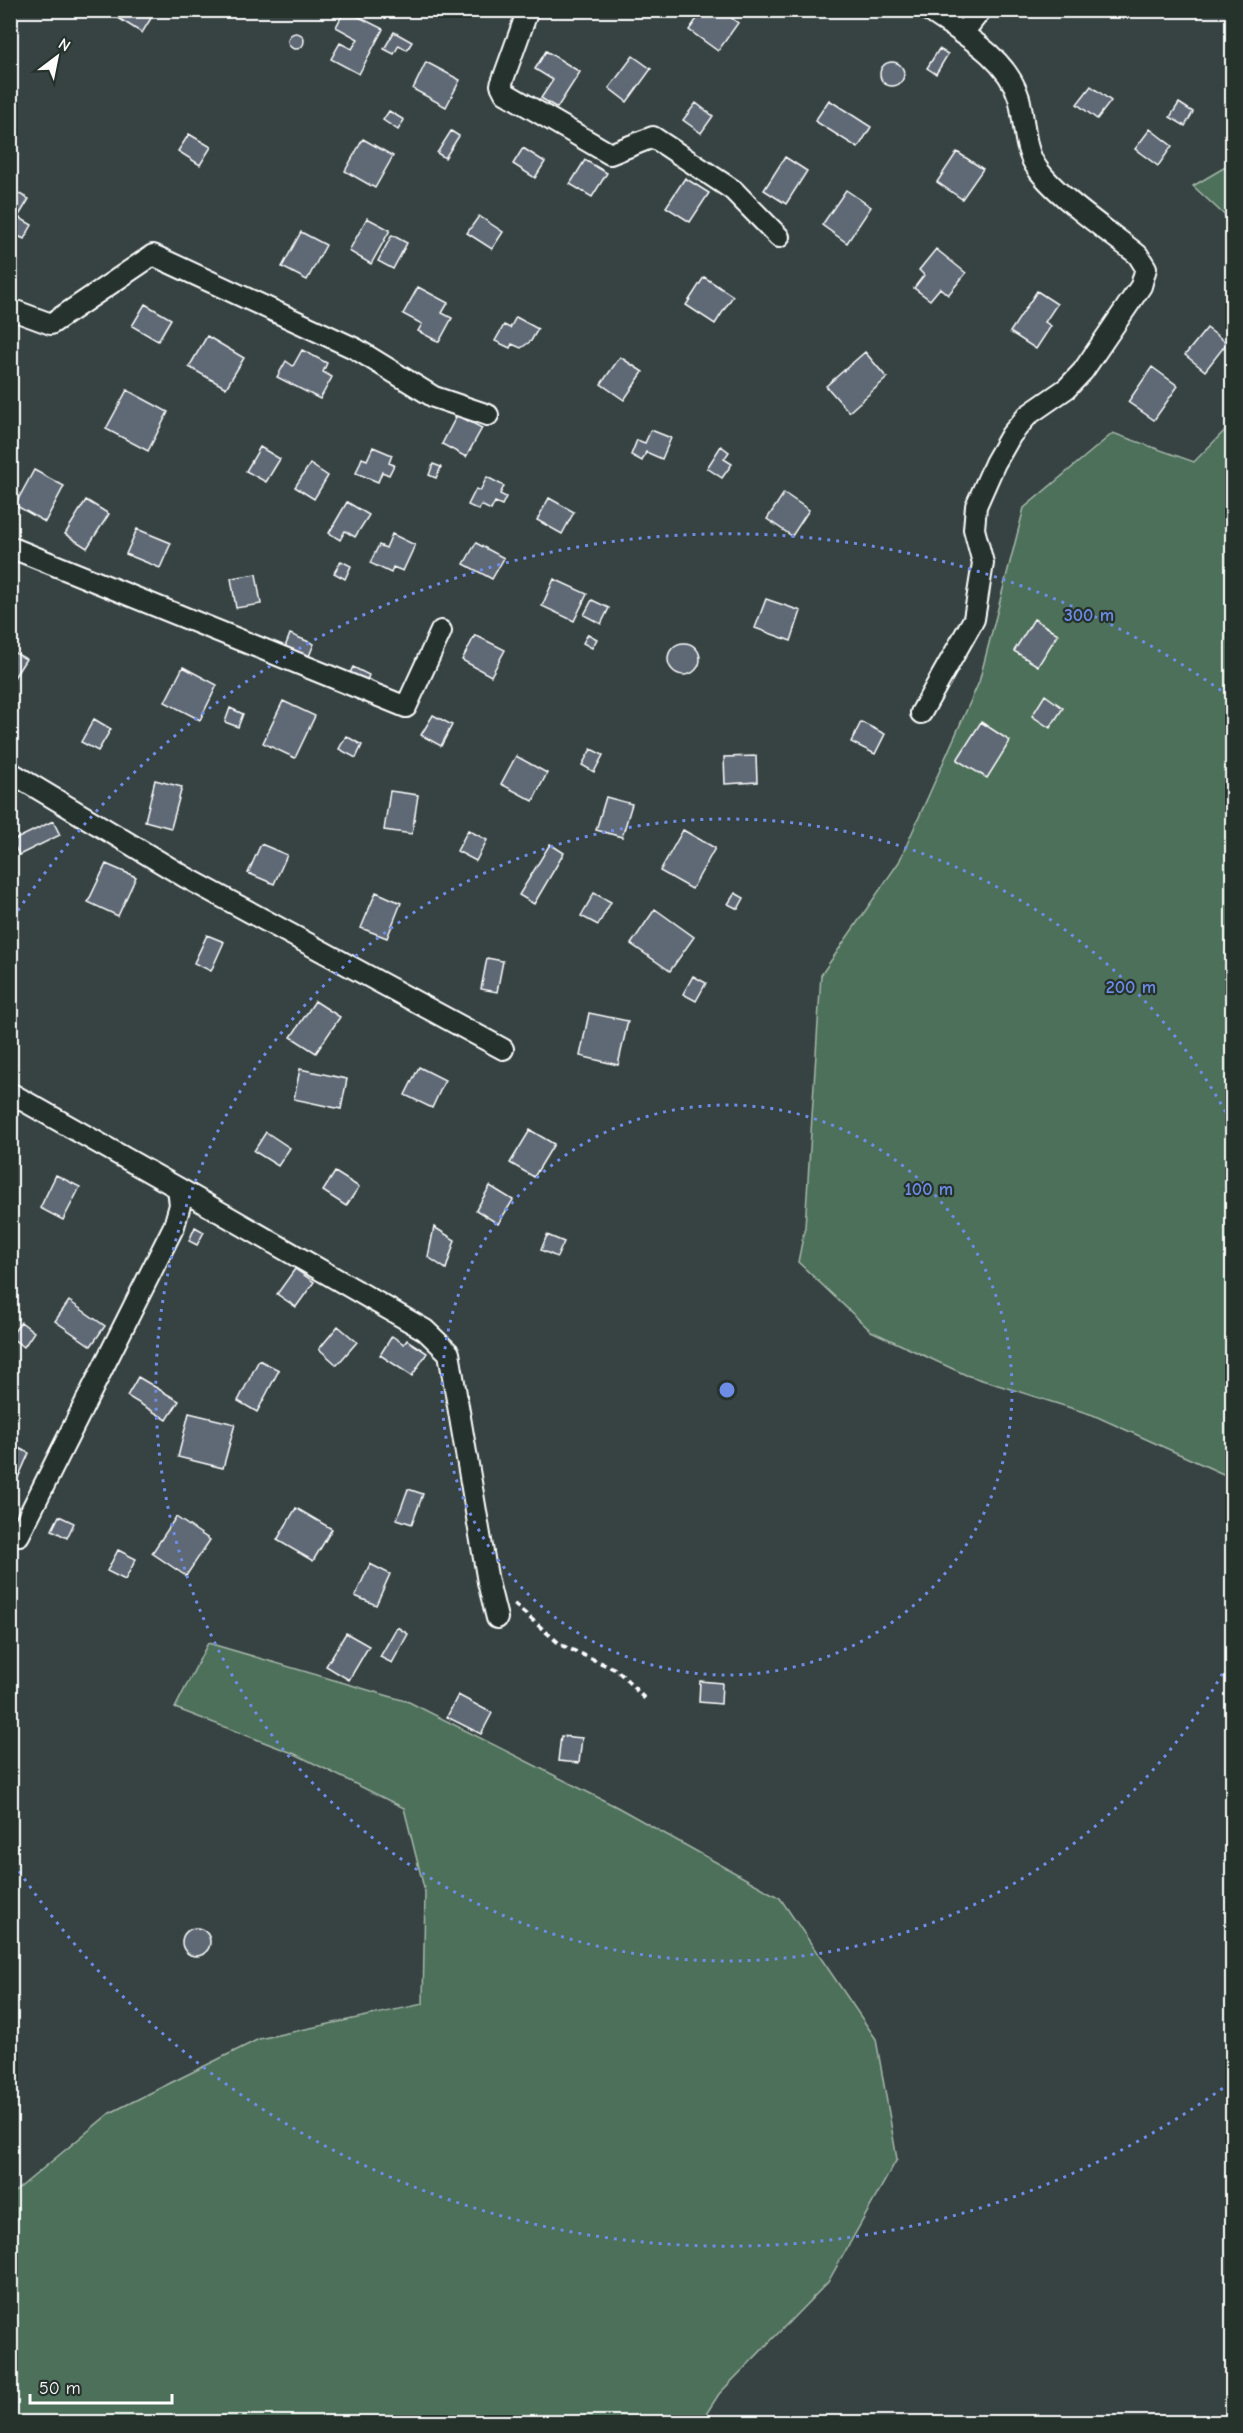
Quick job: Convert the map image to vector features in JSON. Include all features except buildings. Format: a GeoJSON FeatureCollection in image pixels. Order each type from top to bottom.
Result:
{"type":"FeatureCollection","features":[{"type":"Feature","properties":{"kind":"street"},"geometry":{"type":"LineString","coordinates":[[528,10],[501,85],[505,93],[610,154],[653,137],[733,190],[779,237]]}},
{"type":"Feature","properties":{"kind":"street"},"geometry":{"type":"LineString","coordinates":[[921,712],[974,619],[982,563],[974,529],[976,506],[995,463],[1011,435],[1028,415],[1067,388],[1083,371],[1141,286],[1146,268],[1138,255],[1054,188],[1036,168],[1028,146],[1018,96],[1009,75],[992,57],[928,10]]}},
{"type":"Feature","properties":{"kind":"street"},"geometry":{"type":"LineString","coordinates":[[962,34],[981,10]]}},
{"type":"Feature","properties":{"kind":"street"},"geometry":{"type":"LineString","coordinates":[[10,309],[51,324],[153,255],[356,349],[434,397],[488,415]]}},
{"type":"Feature","properties":{"kind":"street"},"geometry":{"type":"LineString","coordinates":[[10,547],[406,707],[441,630]]}},
{"type":"Feature","properties":{"kind":"street"},"geometry":{"type":"LineString","coordinates":[[10,772],[185,877],[503,1049]]}},
{"type":"Feature","properties":{"kind":"street"},"geometry":{"type":"LineString","coordinates":[[10,1093],[425,1330],[449,1353],[488,1582],[497,1618]]}},
{"type":"Feature","properties":{"kind":"street"},"geometry":{"type":"LineString","coordinates":[[19,1535],[174,1226],[180,1205],[177,1188]]}},
{"type":"Feature","properties":{"kind":"path"},"geometry":{"type":"LineString","coordinates":[[512,1603],[561,1645],[617,1670],[647,1701]]}},
{"type":"Feature","properties":{"kind":"green space"},"geometry":{"type":"Polygon","coordinates":[[[1232,163],[1232,222],[1193,186],[1232,163]]]}},
{"type":"Feature","properties":{"kind":"green space"},"geometry":{"type":"Polygon","coordinates":[[[1232,423],[1232,1478],[1093,1415],[966,1375],[871,1331],[798,1262],[805,1227],[821,975],[899,862],[979,682],[1024,508],[1113,433],[1194,462],[1232,423]]]}},
{"type":"Feature","properties":{"kind":"green space"},"geometry":{"type":"Polygon","coordinates":[[[208,1643],[409,1702],[617,1807],[780,1898],[876,2039],[897,2159],[828,2282],[719,2394],[701,2422],[11,2422],[11,2195],[110,2113],[259,2039],[423,2004],[425,1892],[404,1808],[295,1754],[175,1708],[208,1643]]]}}]}
